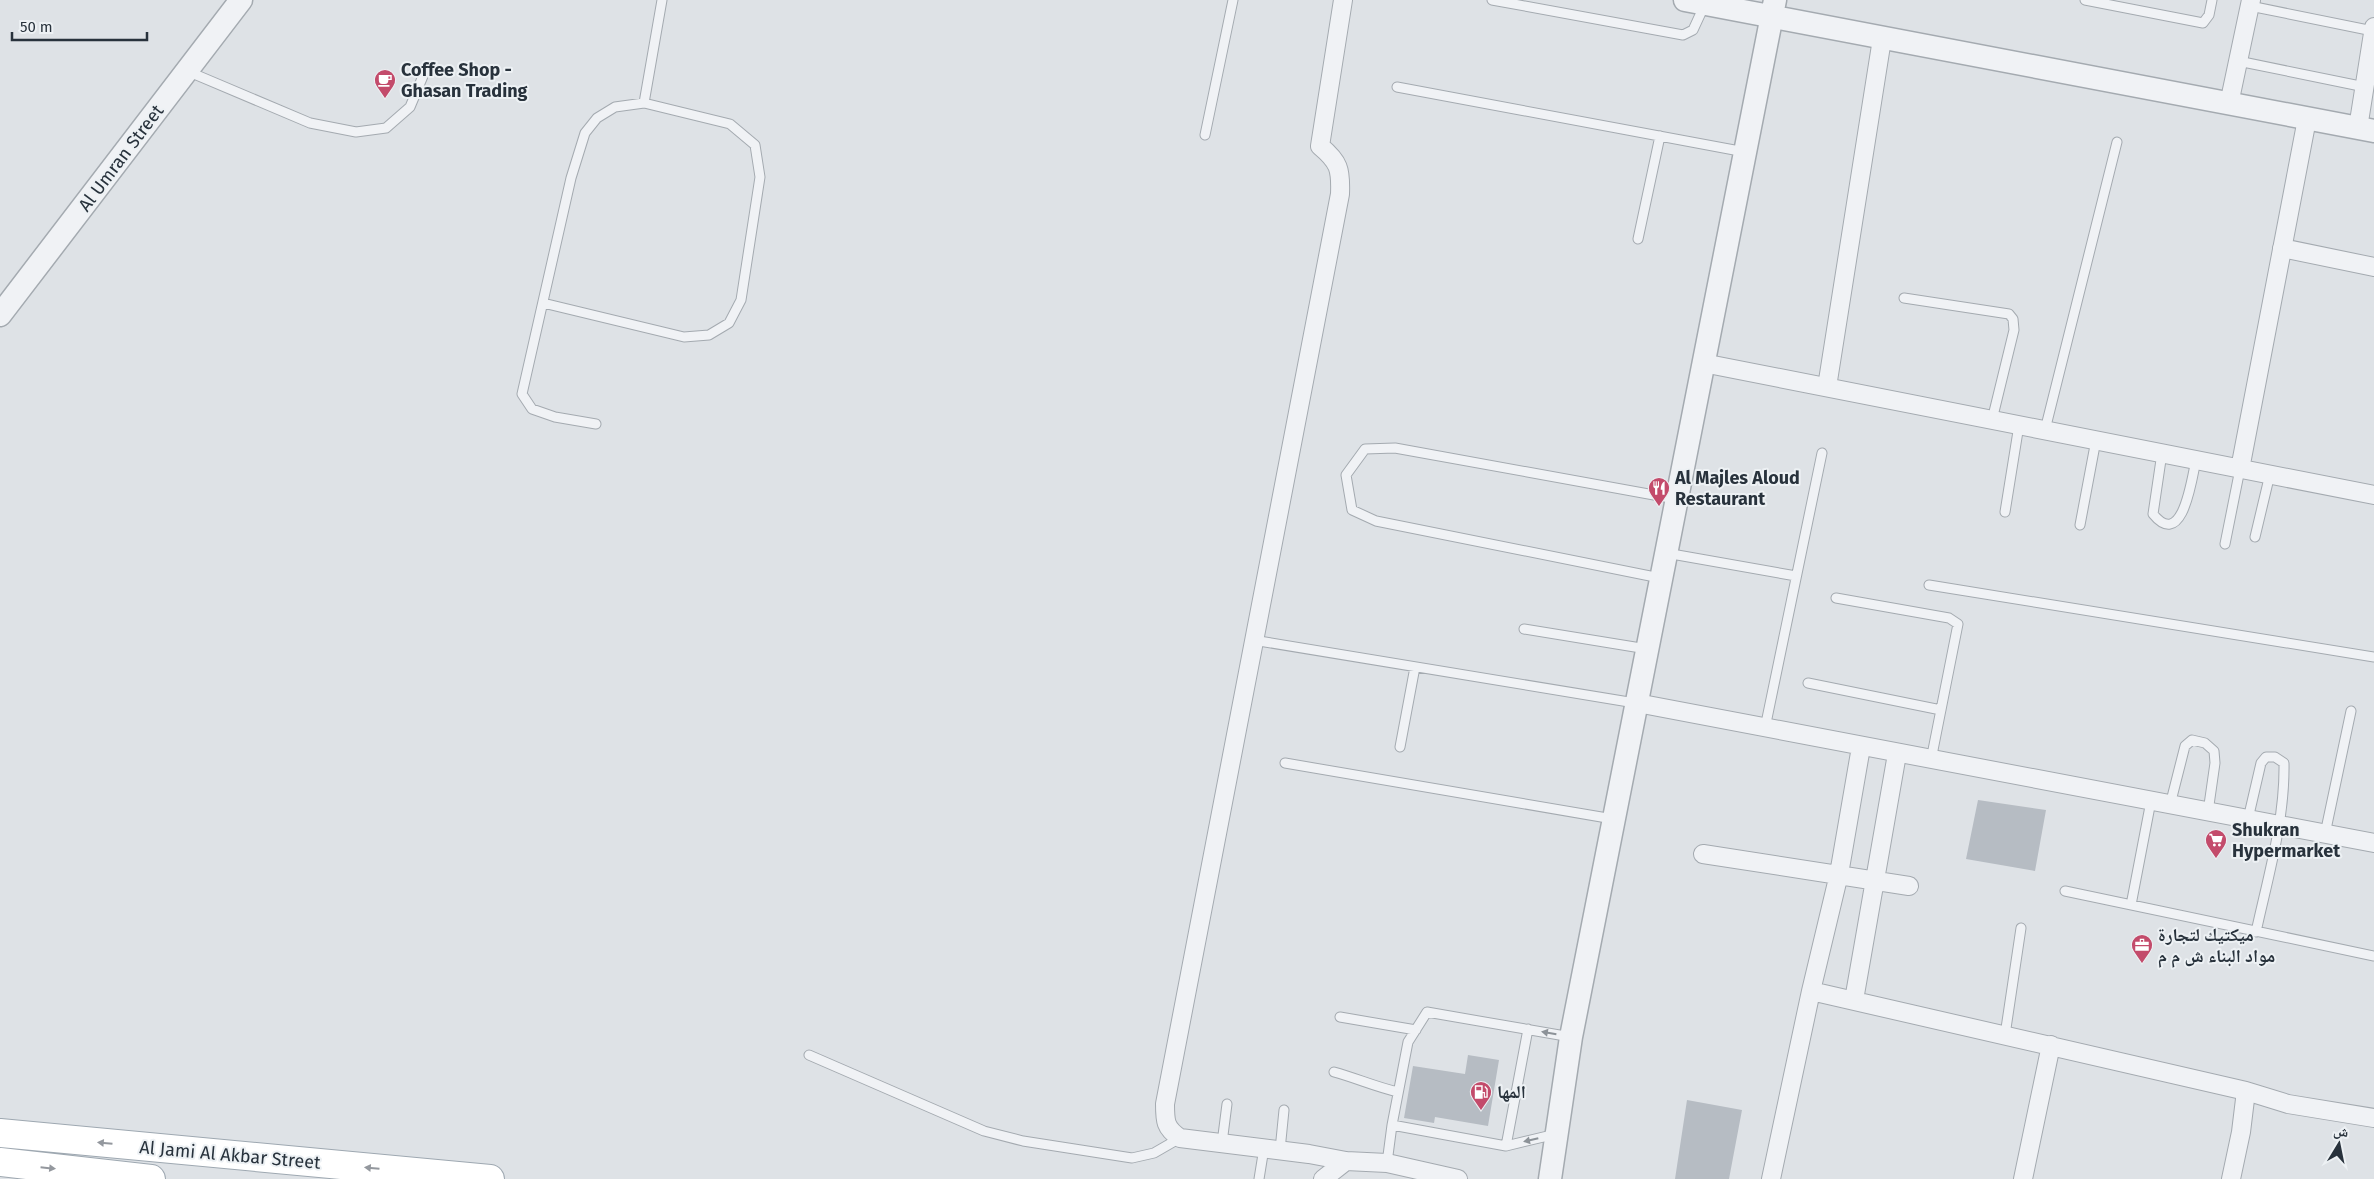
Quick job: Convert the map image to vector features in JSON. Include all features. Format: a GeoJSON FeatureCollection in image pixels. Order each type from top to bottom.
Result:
{"type":"FeatureCollection","features":[{"type":"Feature","properties":{"kind":"main road","name":"Al Jami Al Akbar Street"},"geometry":{"type":"LineString","coordinates":[[0,1133],[490,1179]]}},
{"type":"Feature","properties":{"kind":"main road","name":"Al Jami Al Akbar Street"},"geometry":{"type":"LineString","coordinates":[[0,1162],[151,1179]]}},
{"type":"Feature","properties":{"kind":"street","name":"Al Umran Street"},"geometry":{"type":"LineString","coordinates":[[0,315],[241,0]]}},
{"type":"Feature","properties":{"kind":"street"},"geometry":{"type":"LineString","coordinates":[[1342,0],[1320,146],[1335,159],[1341,174],[1340,194],[1165,1104],[1165,1119],[1169,1130],[1180,1138],[1272,1149],[1346,1162],[1387,1163],[1458,1179]]}},
{"type":"Feature","properties":{"kind":"street"},"geometry":{"type":"LineString","coordinates":[[1695,2],[1773,8],[1882,39],[2366,130],[2365,87],[2374,29]]}},
{"type":"Feature","properties":{"kind":"street"},"geometry":{"type":"LineString","coordinates":[[2229,104],[2251,3]]}},
{"type":"Feature","properties":{"kind":"street"},"geometry":{"type":"LineString","coordinates":[[1550,1179],[1571,1037],[1773,8]]}},
{"type":"Feature","properties":{"kind":"street"},"geometry":{"type":"LineString","coordinates":[[1827,387],[1882,39]]}},
{"type":"Feature","properties":{"kind":"street"},"geometry":{"type":"LineString","coordinates":[[2240,469],[2307,119]]}},
{"type":"Feature","properties":{"kind":"street"},"geometry":{"type":"LineString","coordinates":[[2282,248],[2374,268]]}},
{"type":"Feature","properties":{"kind":"street"},"geometry":{"type":"LineString","coordinates":[[1703,363],[2374,495]]}},
{"type":"Feature","properties":{"kind":"street"},"geometry":{"type":"LineString","coordinates":[[1637,704],[2374,843]]}},
{"type":"Feature","properties":{"kind":"street"},"geometry":{"type":"LineString","coordinates":[[1771,1179],[1811,991],[1839,874],[1861,747]]}},
{"type":"Feature","properties":{"kind":"street"},"geometry":{"type":"LineString","coordinates":[[1854,1000],[1897,754]]}},
{"type":"Feature","properties":{"kind":"street"},"geometry":{"type":"LineString","coordinates":[[1703,854],[1909,886]]}},
{"type":"Feature","properties":{"kind":"street"},"geometry":{"type":"LineString","coordinates":[[1811,991],[2246,1091],[2288,1104],[2374,1118]]}},
{"type":"Feature","properties":{"kind":"street"},"geometry":{"type":"LineString","coordinates":[[2023,1179],[2051,1045]]}},
{"type":"Feature","properties":{"kind":"street"},"geometry":{"type":"LineString","coordinates":[[2231,1179],[2241,1132],[2246,1091]]}},
{"type":"Feature","properties":{"kind":"street"},"geometry":{"type":"LineString","coordinates":[[1323,1179],[1346,1162]]}},
{"type":"Feature","properties":{"kind":"lane"},"geometry":{"type":"LineString","coordinates":[[644,103],[662,0]]}},
{"type":"Feature","properties":{"kind":"lane"},"geometry":{"type":"LineString","coordinates":[[1205,135],[1233,0]]}},
{"type":"Feature","properties":{"kind":"lane"},"geometry":{"type":"LineString","coordinates":[[1492,0],[1683,35],[1693,30],[1695,2]]}},
{"type":"Feature","properties":{"kind":"lane"},"geometry":{"type":"LineString","coordinates":[[2086,0],[2203,23],[2209,15],[2212,0]]}},
{"type":"Feature","properties":{"kind":"lane"},"geometry":{"type":"LineString","coordinates":[[2251,3],[2374,29]]}},
{"type":"Feature","properties":{"kind":"lane"},"geometry":{"type":"LineString","coordinates":[[2238,61],[2365,87]]}},
{"type":"Feature","properties":{"kind":"lane"},"geometry":{"type":"LineString","coordinates":[[187,71],[310,124],[356,132],[386,128],[410,107],[423,76]]}},
{"type":"Feature","properties":{"kind":"lane"},"geometry":{"type":"LineString","coordinates":[[1397,87],[1745,152]]}},
{"type":"Feature","properties":{"kind":"lane"},"geometry":{"type":"LineString","coordinates":[[543,303],[684,337],[710,335],[729,323],[741,300],[760,177],[755,145],[730,124],[644,103],[615,107],[597,118],[585,133],[571,178],[522,394],[532,409],[555,417],[596,424]]}},
{"type":"Feature","properties":{"kind":"lane"},"geometry":{"type":"LineString","coordinates":[[1638,239],[1660,136]]}},
{"type":"Feature","properties":{"kind":"lane"},"geometry":{"type":"LineString","coordinates":[[2045,430],[2116,142]]}},
{"type":"Feature","properties":{"kind":"lane"},"geometry":{"type":"LineString","coordinates":[[1904,298],[2009,314],[2013,319],[2014,330],[1992,420]]}},
{"type":"Feature","properties":{"kind":"lane"},"geometry":{"type":"LineString","coordinates":[[2005,512],[2019,425]]}},
{"type":"Feature","properties":{"kind":"lane"},"geometry":{"type":"LineString","coordinates":[[2080,525],[2096,440]]}},
{"type":"Feature","properties":{"kind":"lane"},"geometry":{"type":"LineString","coordinates":[[1661,578],[1376,521],[1352,510],[1346,475],[1365,449],[1395,448],[1676,499]]}},
{"type":"Feature","properties":{"kind":"lane"},"geometry":{"type":"LineString","coordinates":[[1764,728],[1822,453]]}},
{"type":"Feature","properties":{"kind":"lane"},"geometry":{"type":"LineString","coordinates":[[2162,453],[2153,514],[2158,520],[2168,524],[2176,522],[2184,513],[2196,460]]}},
{"type":"Feature","properties":{"kind":"lane"},"geometry":{"type":"LineString","coordinates":[[2225,544],[2240,469]]}},
{"type":"Feature","properties":{"kind":"lane"},"geometry":{"type":"LineString","coordinates":[[2256,537],[2270,474]]}},
{"type":"Feature","properties":{"kind":"lane"},"geometry":{"type":"LineString","coordinates":[[1666,553],[1796,576]]}},
{"type":"Feature","properties":{"kind":"lane"},"geometry":{"type":"LineString","coordinates":[[1929,585],[2374,657]]}},
{"type":"Feature","properties":{"kind":"lane"},"geometry":{"type":"LineString","coordinates":[[1836,598],[1949,618],[1958,624],[1930,760]]}},
{"type":"Feature","properties":{"kind":"lane"},"geometry":{"type":"LineString","coordinates":[[1524,629],[1647,649]]}},
{"type":"Feature","properties":{"kind":"lane"},"geometry":{"type":"LineString","coordinates":[[1253,640],[1637,704]]}},
{"type":"Feature","properties":{"kind":"lane"},"geometry":{"type":"LineString","coordinates":[[1400,747],[1415,667]]}},
{"type":"Feature","properties":{"kind":"lane"},"geometry":{"type":"LineString","coordinates":[[1808,683],[1941,710]]}},
{"type":"Feature","properties":{"kind":"lane"},"geometry":{"type":"LineString","coordinates":[[2324,834],[2351,711]]}},
{"type":"Feature","properties":{"kind":"lane"},"geometry":{"type":"LineString","coordinates":[[2170,805],[2185,746],[2192,740],[2205,743],[2214,751],[2215,763],[2208,812]]}},
{"type":"Feature","properties":{"kind":"lane"},"geometry":{"type":"LineString","coordinates":[[2248,820],[2261,763],[2266,757],[2275,757],[2284,763],[2278,825],[2256,932]]}},
{"type":"Feature","properties":{"kind":"lane"},"geometry":{"type":"LineString","coordinates":[[1285,763],[1614,819]]}},
{"type":"Feature","properties":{"kind":"lane"},"geometry":{"type":"LineString","coordinates":[[2131,905],[2152,801]]}},
{"type":"Feature","properties":{"kind":"lane"},"geometry":{"type":"LineString","coordinates":[[2066,891],[2374,956]]}},
{"type":"Feature","properties":{"kind":"lane"},"geometry":{"type":"LineString","coordinates":[[2006,1035],[2021,928]]}},
{"type":"Feature","properties":{"kind":"lane"},"geometry":{"type":"LineString","coordinates":[[1387,1163],[1392,1125],[1408,1042],[1427,1012],[1571,1037]]}},
{"type":"Feature","properties":{"kind":"lane"},"geometry":{"type":"LineString","coordinates":[[1340,1017],[1416,1030]]}},
{"type":"Feature","properties":{"kind":"lane"},"geometry":{"type":"LineString","coordinates":[[1506,1146],[1528,1029]]}},
{"type":"Feature","properties":{"kind":"lane"},"geometry":{"type":"LineString","coordinates":[[809,1055],[984,1131],[1024,1141],[1132,1158],[1154,1153],[1180,1138]]}},
{"type":"Feature","properties":{"kind":"lane"},"geometry":{"type":"LineString","coordinates":[[1334,1072],[1350,1076],[1362,1083],[1398,1092]]}},
{"type":"Feature","properties":{"kind":"lane"},"geometry":{"type":"LineString","coordinates":[[1222,1142],[1227,1104]]}},
{"type":"Feature","properties":{"kind":"lane"},"geometry":{"type":"LineString","coordinates":[[1259,1179],[1272,1149],[1284,1110]]}},
{"type":"Feature","properties":{"kind":"lane"},"geometry":{"type":"LineString","coordinates":[[1392,1125],[1506,1146],[1556,1134]]}},
{"type":"Feature","properties":{"kind":"building"},"geometry":{"type":"Polygon","coordinates":[[[1978,800],[2046,810],[2035,871],[1966,859],[1978,800]]]}},
{"type":"Feature","properties":{"kind":"building"},"geometry":{"type":"Polygon","coordinates":[[[1468,1055],[1499,1060],[1488,1126],[1435,1117],[1434,1123],[1404,1118],[1413,1066],[1465,1074],[1468,1055]]]}},
{"type":"Feature","properties":{"kind":"building"},"geometry":{"type":"Polygon","coordinates":[[[1687,1100],[1742,1110],[1729,1179],[1675,1179],[1687,1100]]]}},
{"type":"Feature","properties":{"kind":"place","name":"Coffee Shop - Ghasan Trading"},"geometry":{"type":"Point","coordinates":[385,99]}},
{"type":"Feature","properties":{"kind":"place","name":"Al Majles Aloud Restaurant"},"geometry":{"type":"Point","coordinates":[1659,507]}},
{"type":"Feature","properties":{"kind":"place","name":"Shukran Hypermarket"},"geometry":{"type":"Point","coordinates":[2216,859]}},
{"type":"Feature","properties":{"kind":"place","name":"ميكتيك لتجارة مواد البناء ش م م"},"geometry":{"type":"Point","coordinates":[2142,964]}},
{"type":"Feature","properties":{"kind":"place","name":"المه‍ا"},"geometry":{"type":"Point","coordinates":[1481,1111]}}]}
